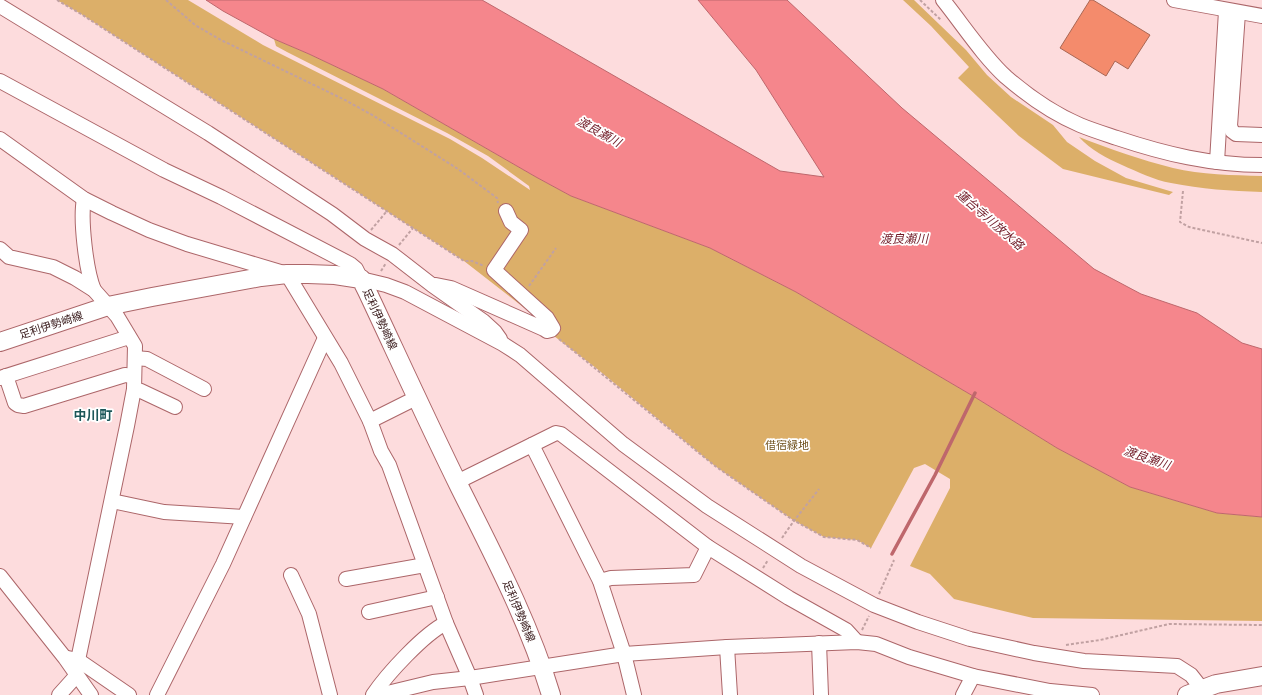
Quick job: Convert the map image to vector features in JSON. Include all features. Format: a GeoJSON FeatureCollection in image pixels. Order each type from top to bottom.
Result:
{"type":"FeatureCollection","features":[{"type":"Feature","properties":{"kind":"main road","name":"足利伊勢崎線"},"geometry":{"type":"LineString","coordinates":[[0,342],[108,306],[229,282],[287,274],[335,275],[361,280],[416,398],[511,589],[542,667],[551,695]]}},
{"type":"Feature","properties":{"kind":"main road"},"geometry":{"type":"LineString","coordinates":[[1194,692],[1229,681],[1262,676]]}},
{"type":"Feature","properties":{"kind":"street"},"geometry":{"type":"LineString","coordinates":[[943,0],[991,62],[1006,77],[1038,101],[1080,126],[1160,152],[1217,162],[1262,165]]}},
{"type":"Feature","properties":{"kind":"street"},"geometry":{"type":"LineString","coordinates":[[1174,0],[1232,12],[1262,16]]}},
{"type":"Feature","properties":{"kind":"street"},"geometry":{"type":"LineString","coordinates":[[0,6],[208,133],[332,214],[365,239],[392,254],[432,285],[484,321],[495,332],[503,344]]}},
{"type":"Feature","properties":{"kind":"street"},"geometry":{"type":"LineString","coordinates":[[1217,162],[1232,12]]}},
{"type":"Feature","properties":{"kind":"street"},"geometry":{"type":"LineString","coordinates":[[1232,12],[1230,126],[1232,132],[1236,134],[1262,135]]}},
{"type":"Feature","properties":{"kind":"street"},"geometry":{"type":"LineString","coordinates":[[0,81],[164,170],[221,197],[350,264],[356,270],[361,280],[386,285],[405,292],[503,344],[520,355],[623,444],[707,506],[801,566],[855,596],[918,622],[993,645],[1084,661],[1177,666],[1191,675],[1194,692]]}},
{"type":"Feature","properties":{"kind":"street"},"geometry":{"type":"LineString","coordinates":[[0,139],[84,199],[118,216],[168,237],[287,274],[341,363],[370,421],[381,451],[389,465],[446,623],[476,695]]}},
{"type":"Feature","properties":{"kind":"street"},"geometry":{"type":"LineString","coordinates":[[84,199],[82,210],[88,262],[91,282],[94,290]]}},
{"type":"Feature","properties":{"kind":"street"},"geometry":{"type":"LineString","coordinates":[[432,285],[451,288],[544,329],[551,330],[553,328],[547,318],[494,270],[521,230],[511,222],[506,211]]}},
{"type":"Feature","properties":{"kind":"street"},"geometry":{"type":"LineString","coordinates":[[0,249],[9,257],[53,268],[75,278],[94,290],[117,316],[135,346],[134,382],[112,501],[71,659],[77,675],[91,695]]}},
{"type":"Feature","properties":{"kind":"street"},"geometry":{"type":"LineString","coordinates":[[129,337],[3,377],[15,403],[18,406],[24,406],[125,375],[141,390],[175,407]]}},
{"type":"Feature","properties":{"kind":"street"},"geometry":{"type":"LineString","coordinates":[[157,695],[223,564],[325,338]]}},
{"type":"Feature","properties":{"kind":"street"},"geometry":{"type":"LineString","coordinates":[[135,358],[147,359],[204,389]]}},
{"type":"Feature","properties":{"kind":"street"},"geometry":{"type":"LineString","coordinates":[[370,421],[416,398]]}},
{"type":"Feature","properties":{"kind":"street"},"geometry":{"type":"LineString","coordinates":[[458,482],[556,433],[562,434],[708,548],[789,598],[859,638],[909,657],[973,676],[1050,693],[1092,695]]}},
{"type":"Feature","properties":{"kind":"street"},"geometry":{"type":"LineString","coordinates":[[532,445],[600,581],[624,654],[634,695]]}},
{"type":"Feature","properties":{"kind":"street"},"geometry":{"type":"LineString","coordinates":[[112,501],[164,512],[244,517]]}},
{"type":"Feature","properties":{"kind":"street"},"geometry":{"type":"LineString","coordinates":[[600,581],[611,578],[694,575],[708,548]]}},
{"type":"Feature","properties":{"kind":"street"},"geometry":{"type":"LineString","coordinates":[[346,579],[425,566]]}},
{"type":"Feature","properties":{"kind":"street"},"geometry":{"type":"LineString","coordinates":[[291,575],[309,614],[330,695]]}},
{"type":"Feature","properties":{"kind":"street"},"geometry":{"type":"LineString","coordinates":[[0,576],[71,659],[129,695]]}},
{"type":"Feature","properties":{"kind":"street"},"geometry":{"type":"LineString","coordinates":[[369,612],[437,597]]}},
{"type":"Feature","properties":{"kind":"street"},"geometry":{"type":"LineString","coordinates":[[373,695],[379,686],[413,649],[446,623]]}},
{"type":"Feature","properties":{"kind":"street"},"geometry":{"type":"LineString","coordinates":[[379,695],[433,682],[470,678],[624,654],[726,647],[819,643],[859,638]]}},
{"type":"Feature","properties":{"kind":"street"},"geometry":{"type":"LineString","coordinates":[[819,643],[821,695]]}},
{"type":"Feature","properties":{"kind":"street"},"geometry":{"type":"LineString","coordinates":[[726,647],[730,695]]}},
{"type":"Feature","properties":{"kind":"street"},"geometry":{"type":"LineString","coordinates":[[59,695],[77,675]]}},
{"type":"Feature","properties":{"kind":"street"},"geometry":{"type":"LineString","coordinates":[[964,695],[973,676]]}},
{"type":"Feature","properties":{"kind":"path"},"geometry":{"type":"LineString","coordinates":[[57,0],[464,260],[472,260],[494,270]]}},
{"type":"Feature","properties":{"kind":"path"},"geometry":{"type":"LineString","coordinates":[[166,0],[195,25],[221,40],[345,100],[374,116],[469,177],[498,198],[498,205],[506,211]]}},
{"type":"Feature","properties":{"kind":"path"},"geometry":{"type":"LineString","coordinates":[[1183,191],[1180,222],[1189,227],[1262,243]]}},
{"type":"Feature","properties":{"kind":"path"},"geometry":{"type":"LineString","coordinates":[[368,234],[387,211]]}},
{"type":"Feature","properties":{"kind":"path"},"geometry":{"type":"LineString","coordinates":[[394,250],[413,228]]}},
{"type":"Feature","properties":{"kind":"path"},"geometry":{"type":"LineString","coordinates":[[522,295],[556,248]]}},
{"type":"Feature","properties":{"kind":"path"},"geometry":{"type":"LineString","coordinates":[[379,274],[389,257]]}},
{"type":"Feature","properties":{"kind":"path"},"geometry":{"type":"LineString","coordinates":[[551,330],[558,339],[715,466],[793,520],[824,537],[858,540],[871,548]]}},
{"type":"Feature","properties":{"kind":"path"},"geometry":{"type":"LineString","coordinates":[[782,538],[793,520],[804,510],[819,489]]}},
{"type":"Feature","properties":{"kind":"path"},"geometry":{"type":"LineString","coordinates":[[759,574],[771,555]]}},
{"type":"Feature","properties":{"kind":"path"},"geometry":{"type":"LineString","coordinates":[[876,599],[894,560]]}},
{"type":"Feature","properties":{"kind":"path"},"geometry":{"type":"LineString","coordinates":[[859,638],[870,612]]}},
{"type":"Feature","properties":{"kind":"path"},"geometry":{"type":"LineString","coordinates":[[1064,646],[1100,640],[1169,624],[1262,625]]}},
{"type":"Feature","properties":{"kind":"green space","name":"借宿緑地"},"geometry":{"type":"Polygon","coordinates":[[[57,0],[188,0],[263,45],[450,139],[530,190],[529,186],[488,156],[447,133],[276,46],[274,39],[383,89],[571,196],[710,248],[796,292],[973,396],[1057,448],[1130,487],[1217,513],[1262,517],[1262,621],[1033,618],[954,599],[930,574],[910,566],[950,488],[950,479],[925,464],[914,468],[871,548],[857,540],[824,537],[793,520],[715,466],[596,368],[550,333],[536,317],[464,261],[57,0]]]}},
{"type":"Feature","properties":{"kind":"green space"},"geometry":{"type":"Polygon","coordinates":[[[903,0],[914,0],[966,50],[987,75],[1011,97],[1053,125],[1067,142],[1095,161],[1126,178],[1173,192],[1169,195],[1063,169],[1019,136],[958,78],[969,67],[931,26],[903,0]]]}},
{"type":"Feature","properties":{"kind":"green space"},"geometry":{"type":"Polygon","coordinates":[[[1079,137],[1137,158],[1184,170],[1217,174],[1262,176],[1262,192],[1205,188],[1158,180],[1116,162],[1094,150],[1079,137]]]}},
{"type":"Feature","properties":{"kind":"water","name":"渡良瀬川"},"geometry":{"type":"Polygon","coordinates":[[[206,0],[482,0],[780,171],[824,177],[756,70],[698,0],[787,0],[902,108],[1094,269],[1141,294],[1197,313],[1242,343],[1262,349],[1262,517],[1217,513],[1130,487],[1057,448],[973,396],[796,292],[710,248],[571,196],[383,89],[274,39],[206,0]]]}},
{"type":"Feature","properties":{"kind":"building"},"geometry":{"type":"Polygon","coordinates":[[[1090,0],[1093,0],[1150,35],[1128,69],[1115,61],[1106,76],[1060,48],[1090,0]]]}},
{"type":"Feature","properties":{"kind":"waterway"},"geometry":{"type":"LineString","coordinates":[[892,554],[935,475],[975,393]]}},
{"type":"Feature","properties":{"kind":"district","name":"中川町"},"geometry":{"type":"Point","coordinates":[93,415]}},
{"type":"Feature","properties":{"kind":"water label","name":"蓮台寺川放水路"},"geometry":{"type":"Point","coordinates":[990,220]}}]}
